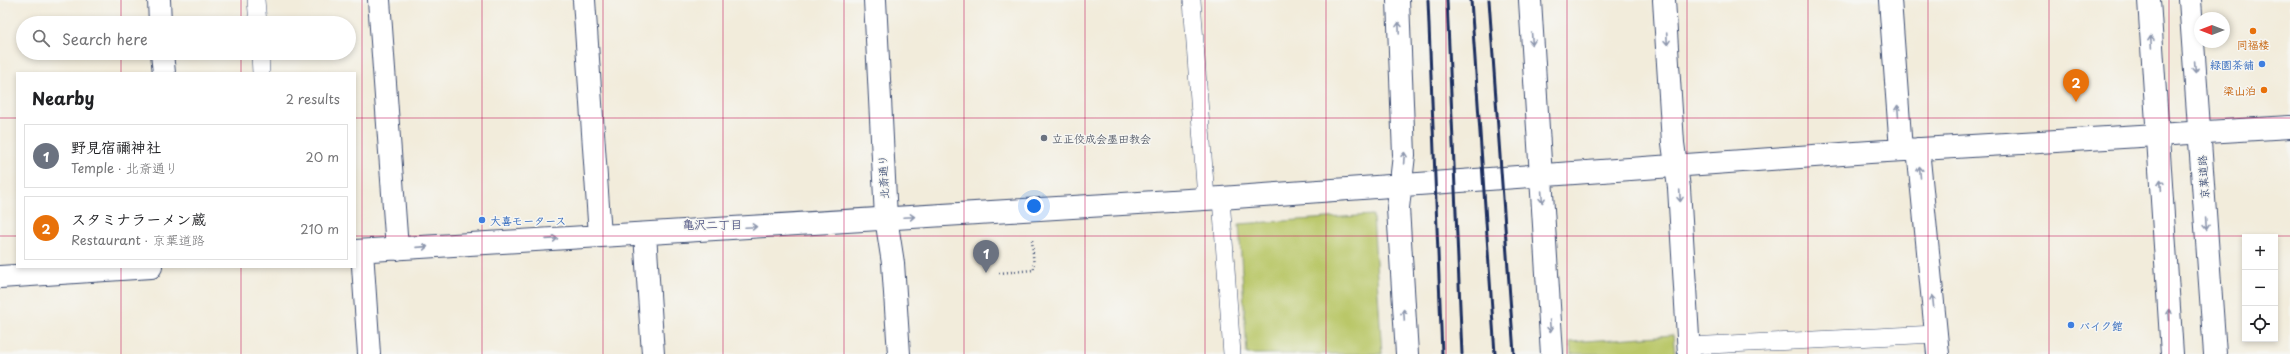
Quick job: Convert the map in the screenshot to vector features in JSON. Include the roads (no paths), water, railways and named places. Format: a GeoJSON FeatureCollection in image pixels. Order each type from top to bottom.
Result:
{"type":"FeatureCollection","features":[{"type":"Feature","properties":{"kind":"main road"},"geometry":{"type":"LineString","coordinates":[[159,0],[160,16]]}},
{"type":"Feature","properties":{"kind":"main road"},"geometry":{"type":"LineString","coordinates":[[379,0],[397,249]]}},
{"type":"Feature","properties":{"kind":"main road"},"geometry":{"type":"LineString","coordinates":[[584,0],[600,236]]}},
{"type":"Feature","properties":{"kind":"main road","name":"北斎通り"},"geometry":{"type":"LineString","coordinates":[[875,0],[886,218],[893,263],[899,354]]}},
{"type":"Feature","properties":{"kind":"main road"},"geometry":{"type":"LineString","coordinates":[[1398,0],[1404,155],[1398,208],[1407,354]]}},
{"type":"Feature","properties":{"kind":"main road"},"geometry":{"type":"LineString","coordinates":[[1530,0],[1552,354]]}},
{"type":"Feature","properties":{"kind":"main road"},"geometry":{"type":"LineString","coordinates":[[1664,0],[1676,166],[1679,188],[1688,350]]}},
{"type":"Feature","properties":{"kind":"main road"},"geometry":{"type":"LineString","coordinates":[[1890,0],[1909,150],[1937,344]]}},
{"type":"Feature","properties":{"kind":"main road"},"geometry":{"type":"LineString","coordinates":[[2149,0],[2172,354]]}},
{"type":"Feature","properties":{"kind":"main road","name":"京葉道路"},"geometry":{"type":"LineString","coordinates":[[2190,0],[2215,354]]}},
{"type":"Feature","properties":{"kind":"main road"},"geometry":{"type":"LineString","coordinates":[[163,60],[164,72]]}},
{"type":"Feature","properties":{"kind":"main road"},"geometry":{"type":"LineString","coordinates":[[370,354],[358,251],[1213,199],[1909,150],[2290,127]]}},
{"type":"Feature","properties":{"kind":"main road"},"geometry":{"type":"LineString","coordinates":[[645,234],[653,354]]}},
{"type":"Feature","properties":{"kind":"main road"},"geometry":{"type":"LineString","coordinates":[[0,276],[134,268]]}},
{"type":"Feature","properties":{"kind":"lane"},"geometry":{"type":"LineString","coordinates":[[256,0],[257,16]]}},
{"type":"Feature","properties":{"kind":"lane"},"geometry":{"type":"LineString","coordinates":[[1192,0],[1213,199],[1232,354]]}},
{"type":"Feature","properties":{"kind":"lane"},"geometry":{"type":"LineString","coordinates":[[261,60],[262,72]]}},
{"type":"Feature","properties":{"kind":"lane"},"geometry":{"type":"LineString","coordinates":[[1688,350],[1937,344]]}},
{"type":"Feature","properties":{"kind":"railway"},"geometry":{"type":"LineString","coordinates":[[1428,0],[1442,354]]}},
{"type":"Feature","properties":{"kind":"railway"},"geometry":{"type":"LineString","coordinates":[[1447,0],[1462,354]]}},
{"type":"Feature","properties":{"kind":"railway"},"geometry":{"type":"LineString","coordinates":[[1471,0],[1495,354]]}},
{"type":"Feature","properties":{"kind":"railway"},"geometry":{"type":"LineString","coordinates":[[1489,0],[1514,354]]}},
{"type":"Feature","properties":{"kind":"place","name":"同福楼"},"geometry":{"type":"Point","coordinates":[2253,31]}},
{"type":"Feature","properties":{"kind":"place","name":"緑園茶舗"},"geometry":{"type":"Point","coordinates":[2262,64]}},
{"type":"Feature","properties":{"kind":"place","name":"梁山泊"},"geometry":{"type":"Point","coordinates":[2264,90]}},
{"type":"Feature","properties":{"kind":"place","name":"スタミナラーメン蔵"},"geometry":{"type":"Point","coordinates":[2076,102]}},
{"type":"Feature","properties":{"kind":"place","name":"立正佼成会墨田教会"},"geometry":{"type":"Point","coordinates":[1044,138]}},
{"type":"Feature","properties":{"kind":"place","name":"大喜モータース"},"geometry":{"type":"Point","coordinates":[482,220]}},
{"type":"Feature","properties":{"kind":"place","name":"野見宿禰神社"},"geometry":{"type":"Point","coordinates":[986,273]}},
{"type":"Feature","properties":{"kind":"place","name":"バイク館"},"geometry":{"type":"Point","coordinates":[2071,325]}},
{"type":"Feature","properties":{"kind":"district","name":"亀沢二丁目"},"geometry":{"type":"Point","coordinates":[712,224]}}]}
